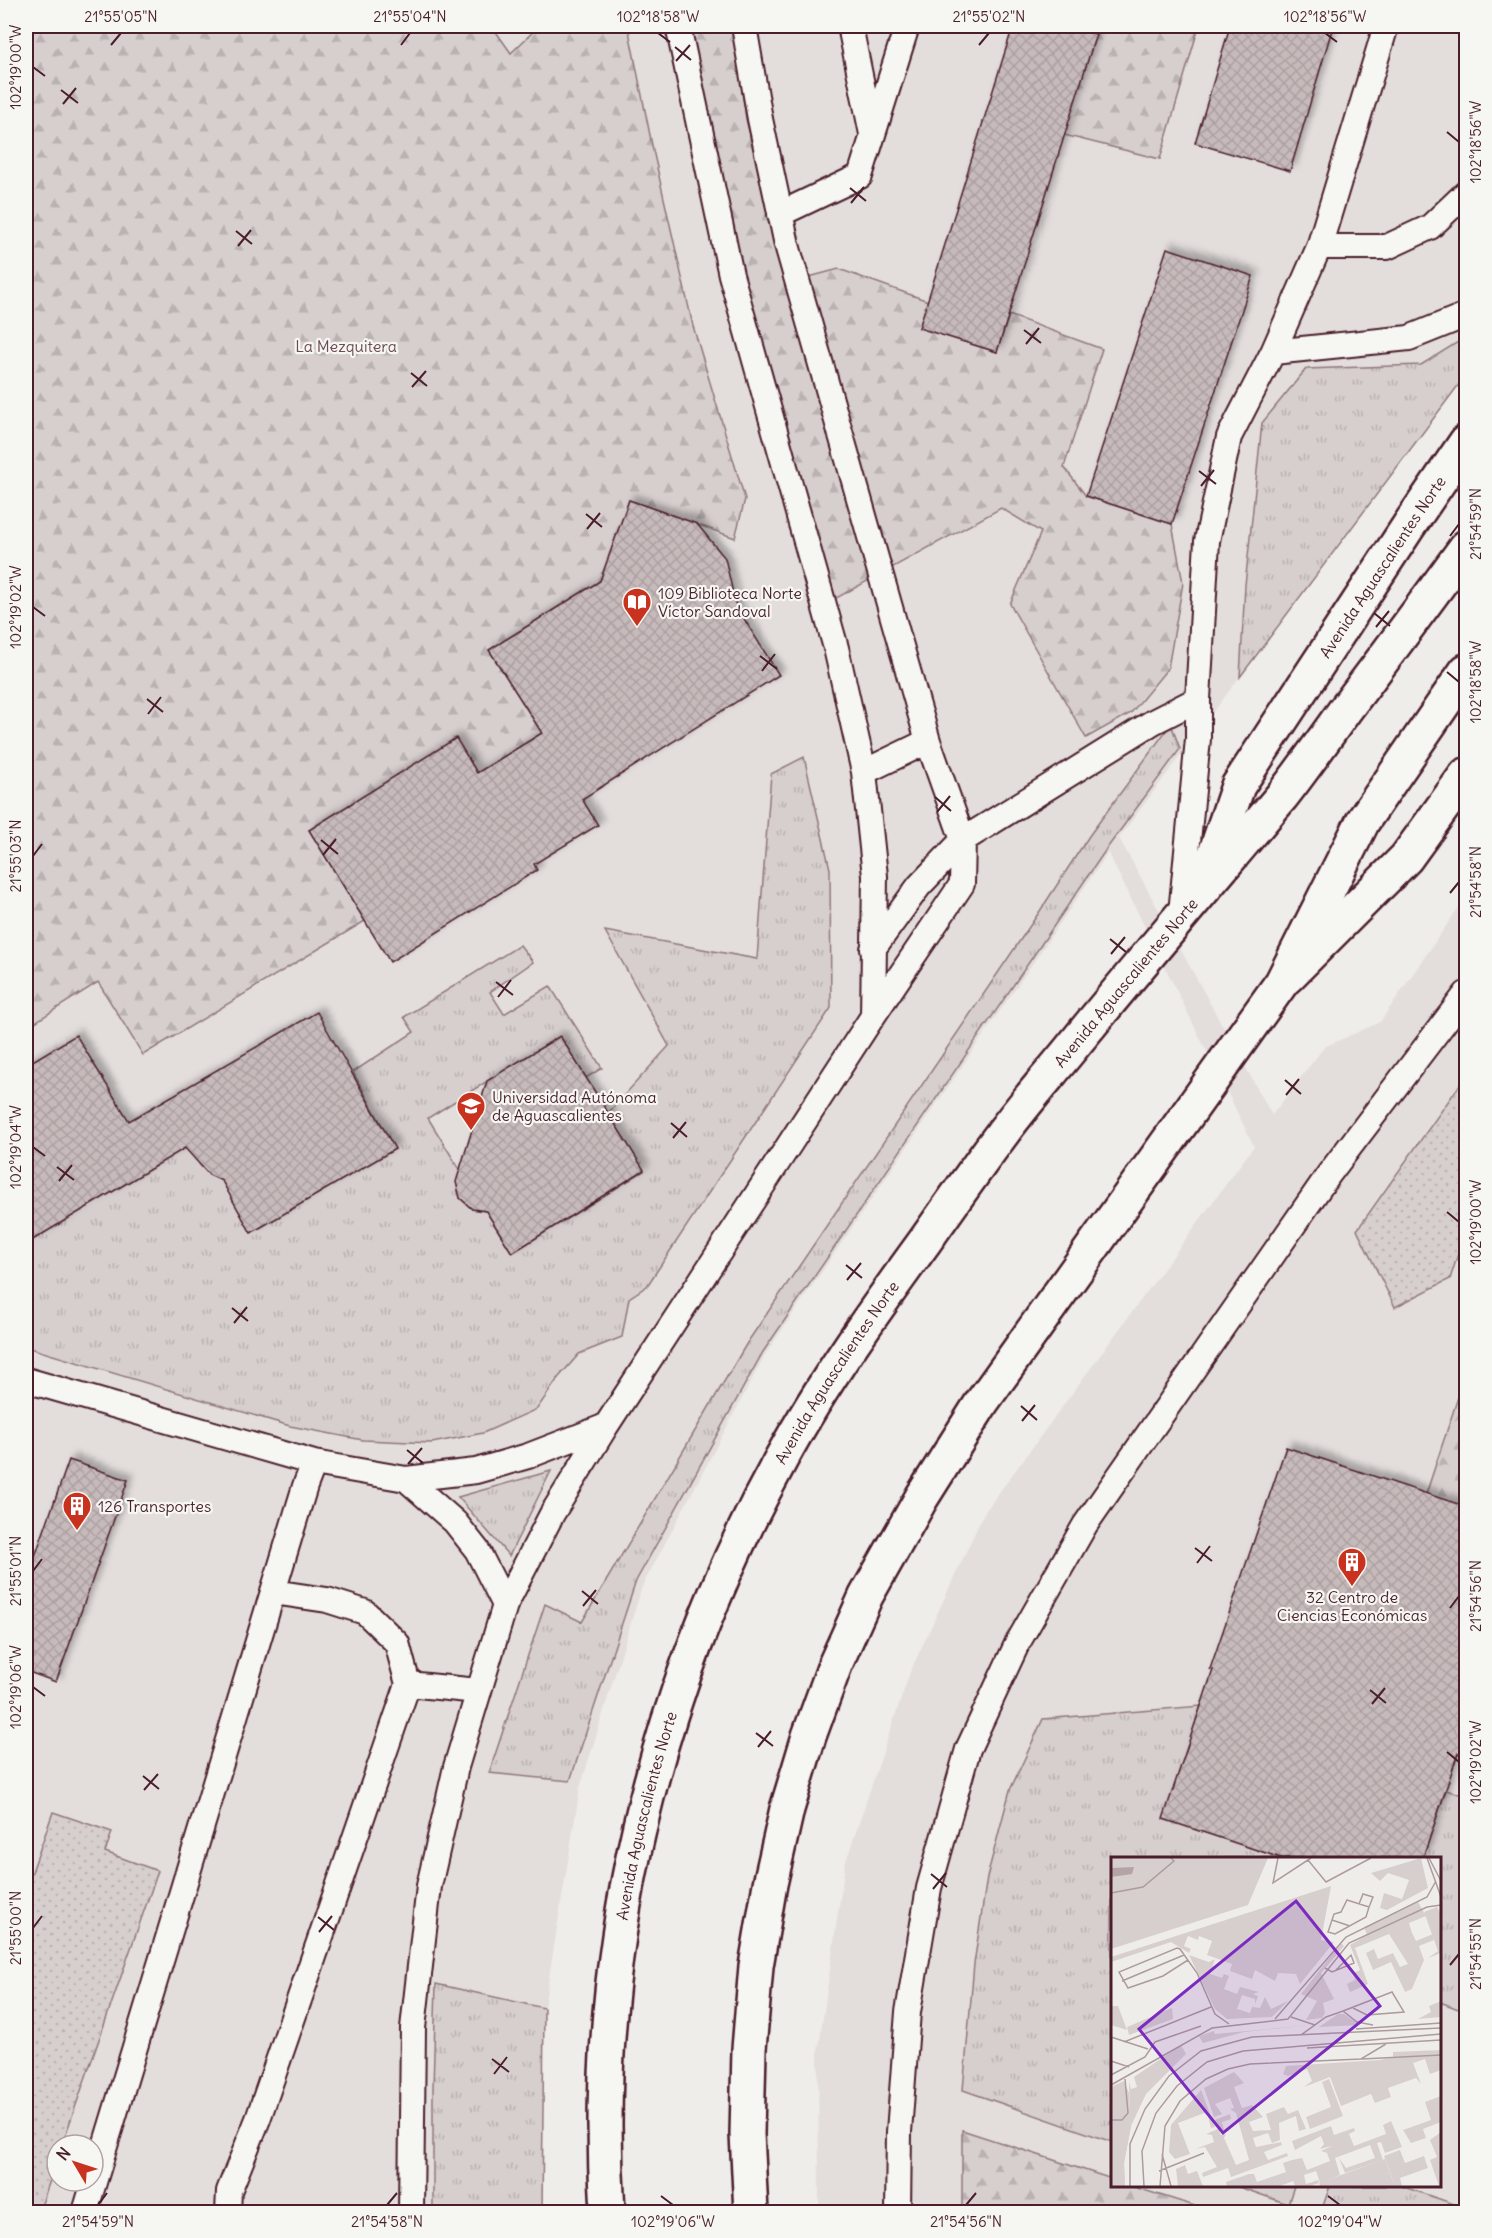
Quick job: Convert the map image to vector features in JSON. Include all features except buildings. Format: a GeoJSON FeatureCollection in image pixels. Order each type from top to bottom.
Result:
{"type":"FeatureCollection","features":[{"type":"Feature","properties":{"kind":"main road","name":"Avenida Aguascalientes Norte"},"geometry":{"type":"LineString","coordinates":[[1204,886],[1238,786],[1408,527],[1467,442]]}},
{"type":"Feature","properties":{"kind":"main road","name":"Avenida Aguascalientes Norte"},"geometry":{"type":"LineString","coordinates":[[608,2212],[605,2110],[609,2014],[618,1937],[632,1859],[650,1784],[677,1697],[708,1613],[744,1530],[781,1458],[823,1388],[868,1320],[1006,1128],[1181,913],[1286,791],[1467,547]]}},
{"type":"Feature","properties":{"kind":"main road"},"geometry":{"type":"LineString","coordinates":[[751,2212],[747,2134],[749,2060],[756,1966],[770,1884],[786,1809],[809,1736],[835,1665],[866,1596],[922,1497],[982,1402],[1282,982],[1363,821],[1467,671]]}},
{"type":"Feature","properties":{"kind":"main road"},"geometry":{"type":"LineString","coordinates":[[1282,982],[1406,858],[1467,775]]}},
{"type":"Feature","properties":{"kind":"lane"},"geometry":{"type":"LineString","coordinates":[[678,26],[731,274],[836,648],[864,772],[875,876],[873,1016]]}},
{"type":"Feature","properties":{"kind":"lane"},"geometry":{"type":"LineString","coordinates":[[411,2212],[413,2028],[429,1886],[456,1767],[505,1605],[552,1514],[606,1426],[873,1016],[962,884],[963,840],[928,741],[787,245],[760,119],[744,26]]}},
{"type":"Feature","properties":{"kind":"lane"},"geometry":{"type":"LineString","coordinates":[[850,26],[873,137]]}},
{"type":"Feature","properties":{"kind":"lane"},"geometry":{"type":"LineString","coordinates":[[780,213],[860,176],[908,26]]}},
{"type":"Feature","properties":{"kind":"lane"},"geometry":{"type":"LineString","coordinates":[[1181,913],[1198,740],[1198,699],[1207,541],[1229,437],[1273,352],[1319,246],[1386,26]]}},
{"type":"Feature","properties":{"kind":"lane"},"geometry":{"type":"LineString","coordinates":[[1319,246],[1387,247],[1430,226],[1467,193]]}},
{"type":"Feature","properties":{"kind":"lane"},"geometry":{"type":"LineString","coordinates":[[1273,352],[1408,338],[1467,315]]}},
{"type":"Feature","properties":{"kind":"lane"},"geometry":{"type":"LineString","coordinates":[[873,949],[919,886],[963,840],[1153,722],[1198,699]]}},
{"type":"Feature","properties":{"kind":"lane"},"geometry":{"type":"LineString","coordinates":[[864,772],[928,741]]}},
{"type":"Feature","properties":{"kind":"lane"},"geometry":{"type":"LineString","coordinates":[[898,2212],[899,2132],[908,2012],[929,1888],[968,1749],[1012,1655],[1085,1525],[1329,1174],[1467,994]]}},
{"type":"Feature","properties":{"kind":"lane"},"geometry":{"type":"LineString","coordinates":[[26,1380],[314,1463],[406,1479],[486,1468],[528,1456],[606,1426]]}},
{"type":"Feature","properties":{"kind":"lane"},"geometry":{"type":"LineString","coordinates":[[85,2212],[305,1486],[314,1463]]}},
{"type":"Feature","properties":{"kind":"lane"},"geometry":{"type":"LineString","coordinates":[[406,1479],[455,1522],[477,1550],[505,1605]]}},
{"type":"Feature","properties":{"kind":"lane"},"geometry":{"type":"LineString","coordinates":[[228,2212],[229,2191],[258,2119],[408,1684],[397,1643],[365,1612],[327,1600],[273,1592]]}},
{"type":"Feature","properties":{"kind":"lane"},"geometry":{"type":"LineString","coordinates":[[408,1684],[478,1691]]}},
{"type":"Feature","properties":{"kind":"shaded area","name":"Universidad Autónoma de Aguascalientes"},"geometry":{"type":"Polygon","coordinates":[[[26,26],[1466,26],[1466,375],[1119,838],[1272,1115],[1324,1047],[1380,1022],[1463,901],[1466,889],[1466,2212],[819,2212],[818,2052],[845,1864],[910,1672],[984,1513],[1254,1146],[1108,853],[765,1355],[642,1587],[580,1788],[544,2008],[542,2212],[26,2212],[26,26]]]}},
{"type":"Feature","properties":{"kind":"green space","name":"La Mezquitera"},"geometry":{"type":"Polygon","coordinates":[[[26,26],[492,26],[511,53],[539,26],[628,26],[653,150],[693,326],[745,499],[735,538],[629,500],[600,581],[489,650],[542,733],[477,773],[456,739],[309,830],[365,921],[143,1055],[98,982],[26,1028],[26,26]]]}},
{"type":"Feature","properties":{"kind":"green space"},"geometry":{"type":"Polygon","coordinates":[[[691,26],[733,26],[746,119],[790,282],[839,269],[928,301],[919,328],[997,352],[1009,315],[1102,349],[1064,467],[1086,496],[1172,524],[1183,583],[1168,668],[1131,713],[1086,738],[1010,604],[1041,532],[1001,508],[831,601],[741,272],[691,26]]]}},
{"type":"Feature","properties":{"kind":"green space"},"geometry":{"type":"Polygon","coordinates":[[[1069,26],[1199,26],[1160,159],[1064,135],[1096,34],[1069,26]]]}},
{"type":"Feature","properties":{"kind":"green space"},"geometry":{"type":"Polygon","coordinates":[[[1466,337],[1466,375],[1240,677],[1245,585],[1262,423],[1306,369],[1421,365],[1466,337]]]}},
{"type":"Feature","properties":{"kind":"green space"},"geometry":{"type":"Polygon","coordinates":[[[1171,724],[1180,749],[1105,851],[763,1352],[636,1581],[570,1781],[489,1773],[545,1604],[582,1622],[747,1343],[1089,836],[1171,724]]]}},
{"type":"Feature","properties":{"kind":"green space"},"geometry":{"type":"Polygon","coordinates":[[[804,757],[830,869],[831,1008],[647,1286],[629,1298],[622,1337],[579,1354],[559,1377],[537,1409],[483,1433],[432,1443],[363,1440],[290,1426],[26,1347],[26,1244],[155,1166],[130,1121],[172,1096],[200,1140],[197,1151],[199,1164],[209,1175],[222,1181],[251,1233],[395,1149],[353,1072],[414,1032],[404,1017],[520,945],[533,962],[490,992],[504,1014],[550,986],[602,1068],[586,1078],[560,1036],[428,1118],[460,1170],[460,1198],[472,1209],[486,1211],[512,1253],[644,1171],[608,1113],[669,1046],[605,931],[757,959],[771,774],[804,757]]]}},
{"type":"Feature","properties":{"kind":"green space"},"geometry":{"type":"Polygon","coordinates":[[[1466,1076],[1466,1229],[1450,1279],[1395,1307],[1357,1230],[1466,1076]]]}},
{"type":"Feature","properties":{"kind":"green space"},"geometry":{"type":"Polygon","coordinates":[[[1466,1373],[1466,1507],[1426,1494],[1466,1373]]]}},
{"type":"Feature","properties":{"kind":"green space"},"geometry":{"type":"Polygon","coordinates":[[[551,1471],[509,1556],[458,1497],[551,1471]]]}},
{"type":"Feature","properties":{"kind":"green space"},"geometry":{"type":"Polygon","coordinates":[[[1201,1706],[1164,1819],[1278,1857],[1111,1857],[1111,2142],[963,2090],[974,1964],[987,1877],[1010,1790],[1043,1719],[1201,1706]]]}},
{"type":"Feature","properties":{"kind":"green space"},"geometry":{"type":"Polygon","coordinates":[[[1446,1790],[1466,1796],[1466,2012],[1441,2002],[1441,1857],[1423,1857],[1446,1790]]]}},
{"type":"Feature","properties":{"kind":"green space"},"geometry":{"type":"Polygon","coordinates":[[[53,1812],[112,1832],[105,1852],[158,1871],[66,2133],[45,2133],[46,2193],[39,2212],[26,2212],[26,1889],[53,1812]]]}},
{"type":"Feature","properties":{"kind":"green space"},"geometry":{"type":"Polygon","coordinates":[[[436,1984],[544,2008],[542,2212],[433,2212],[436,1984]]]}},
{"type":"Feature","properties":{"kind":"green space"},"geometry":{"type":"Polygon","coordinates":[[[962,2130],[1111,2179],[1111,2187],[1134,2187],[1214,2212],[962,2212],[962,2130]]]}},
{"type":"Feature","properties":{"kind":"green space"},"geometry":{"type":"Polygon","coordinates":[[[1239,2187],[1294,2187],[1288,2204],[1239,2187]]]}},
{"type":"Feature","properties":{"kind":"green space"},"geometry":{"type":"Polygon","coordinates":[[[1330,2187],[1404,2187],[1466,2208],[1466,2212],[1321,2212],[1330,2187]]]}},
{"type":"Feature","properties":{"kind":"place","name":"109 Biblioteca Norte Víctor Sandoval"},"geometry":{"type":"Point","coordinates":[637,628]}},
{"type":"Feature","properties":{"kind":"place","name":"Universidad Autónoma de Aguascalientes"},"geometry":{"type":"Point","coordinates":[471,1132]}},
{"type":"Feature","properties":{"kind":"place","name":"126 Transportes"},"geometry":{"type":"Point","coordinates":[77,1532]}},
{"type":"Feature","properties":{"kind":"place","name":"32 Centro de Ciencias Económicas"},"geometry":{"type":"Point","coordinates":[1352,1588]}}]}
